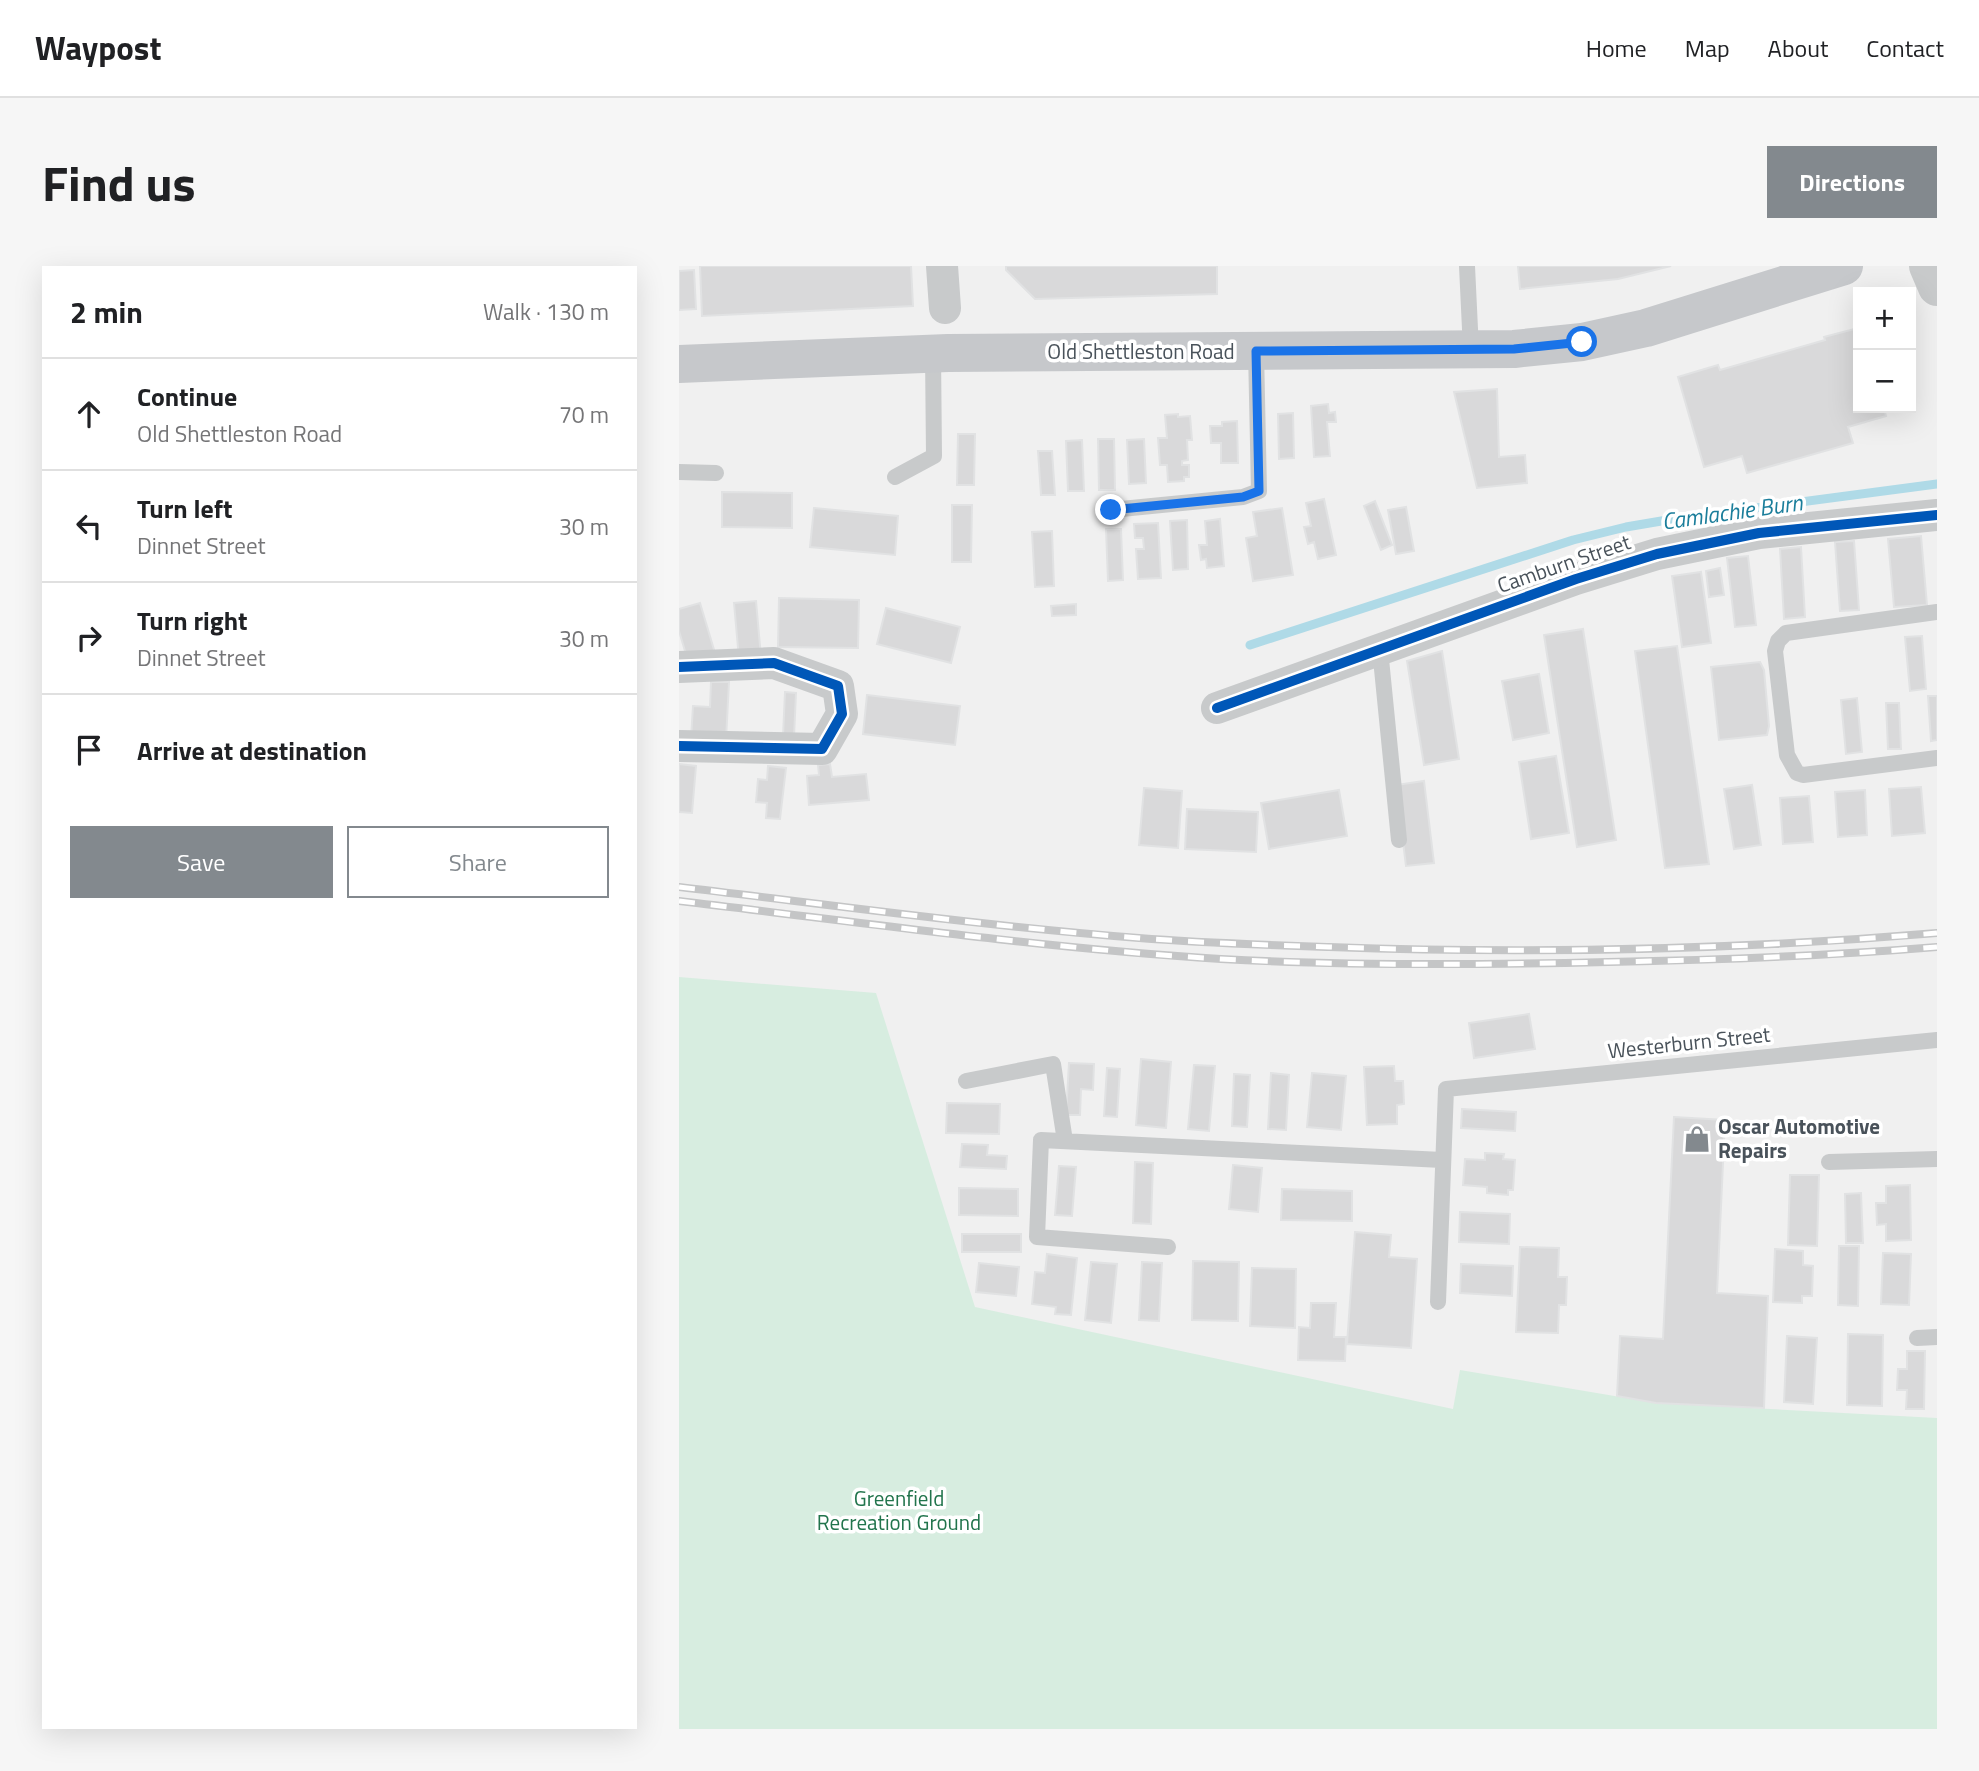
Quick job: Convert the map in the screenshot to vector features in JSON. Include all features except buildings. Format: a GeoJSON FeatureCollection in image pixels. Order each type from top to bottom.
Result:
{"type":"FeatureCollection","features":[{"type":"Feature","properties":{"kind":"main road","name":"Old Shettleston Road"},"geometry":{"type":"LineString","coordinates":[[679,364],[933,353],[1514,349],[1582,342],[1646,328],[1843,266]]}},
{"type":"Feature","properties":{"kind":"street"},"geometry":{"type":"LineString","coordinates":[[942,266],[945,308]]}},
{"type":"Feature","properties":{"kind":"street"},"geometry":{"type":"LineString","coordinates":[[1929,266],[1937,288]]}},
{"type":"Feature","properties":{"kind":"street","name":"Camburn Street"},"geometry":{"type":"LineString","coordinates":[[1217,708],[1588,574],[1657,554],[1759,533],[1825,524],[1937,515]]}},
{"type":"Feature","properties":{"kind":"street"},"geometry":{"type":"LineString","coordinates":[[679,667],[774,663],[838,686],[842,715],[822,749],[679,746]]}},
{"type":"Feature","properties":{"kind":"lane"},"geometry":{"type":"LineString","coordinates":[[1467,266],[1471,350]]}},
{"type":"Feature","properties":{"kind":"lane"},"geometry":{"type":"LineString","coordinates":[[1111,510],[1243,497],[1259,491],[1256,351]]}},
{"type":"Feature","properties":{"kind":"lane"},"geometry":{"type":"LineString","coordinates":[[895,477],[934,456],[933,353]]}},
{"type":"Feature","properties":{"kind":"lane"},"geometry":{"type":"LineString","coordinates":[[679,472],[716,473]]}},
{"type":"Feature","properties":{"kind":"lane"},"geometry":{"type":"LineString","coordinates":[[1937,612],[1786,634],[1778,641],[1775,651],[1787,755],[1797,773],[1804,775],[1937,758]]}},
{"type":"Feature","properties":{"kind":"lane"},"geometry":{"type":"LineString","coordinates":[[1380,649],[1399,840]]}},
{"type":"Feature","properties":{"kind":"lane","name":"Westerburn Street"},"geometry":{"type":"LineString","coordinates":[[1442,1160],[1446,1089],[1937,1040]]}},
{"type":"Feature","properties":{"kind":"lane"},"geometry":{"type":"LineString","coordinates":[[966,1081],[1053,1064],[1065,1141]]}},
{"type":"Feature","properties":{"kind":"lane"},"geometry":{"type":"LineString","coordinates":[[1168,1247],[1037,1237],[1041,1140],[1442,1160],[1438,1302]]}},
{"type":"Feature","properties":{"kind":"lane"},"geometry":{"type":"LineString","coordinates":[[1829,1162],[1937,1159]]}},
{"type":"Feature","properties":{"kind":"lane"},"geometry":{"type":"LineString","coordinates":[[1917,1338],[1937,1337]]}},
{"type":"Feature","properties":{"kind":"green space","name":"Greenfield Recreation Ground"},"geometry":{"type":"Polygon","coordinates":[[[679,977],[876,993],[975,1307],[1453,1409],[1460,1370],[1656,1403],[1937,1418],[1937,1729],[679,1729],[679,977]]]}},
{"type":"Feature","properties":{"kind":"waterway","name":"Camlachie Burn"},"geometry":{"type":"LineString","coordinates":[[1250,645],[1573,540],[1626,527],[1937,484]]}},
{"type":"Feature","properties":{"kind":"railway"},"geometry":{"type":"LineString","coordinates":[[679,887],[1024,928],[1258,945],[1481,950],[1633,949],[1937,933]]}},
{"type":"Feature","properties":{"kind":"railway"},"geometry":{"type":"LineString","coordinates":[[679,901],[1017,941],[1221,959],[1318,963],[1511,964],[1731,959],[1937,947]]}},
{"type":"Feature","properties":{"kind":"cycle path"},"geometry":{"type":"LineString","coordinates":[[1217,708],[1576,579],[1657,554],[1759,533],[1937,515]]}},
{"type":"Feature","properties":{"kind":"cycle path"},"geometry":{"type":"LineString","coordinates":[[679,667],[774,663],[838,686],[842,714],[822,749],[679,746]]}},
{"type":"Feature","properties":{"kind":"place","name":"Oscar Automotive Repairs"},"geometry":{"type":"Point","coordinates":[1697,1139]}},
{"type":"Feature","properties":{"kind":"route"},"geometry":{"type":"LineString","coordinates":[[1111,510],[1243,497],[1259,491],[1256,351],[1514,349],[1582,342]]}}]}
